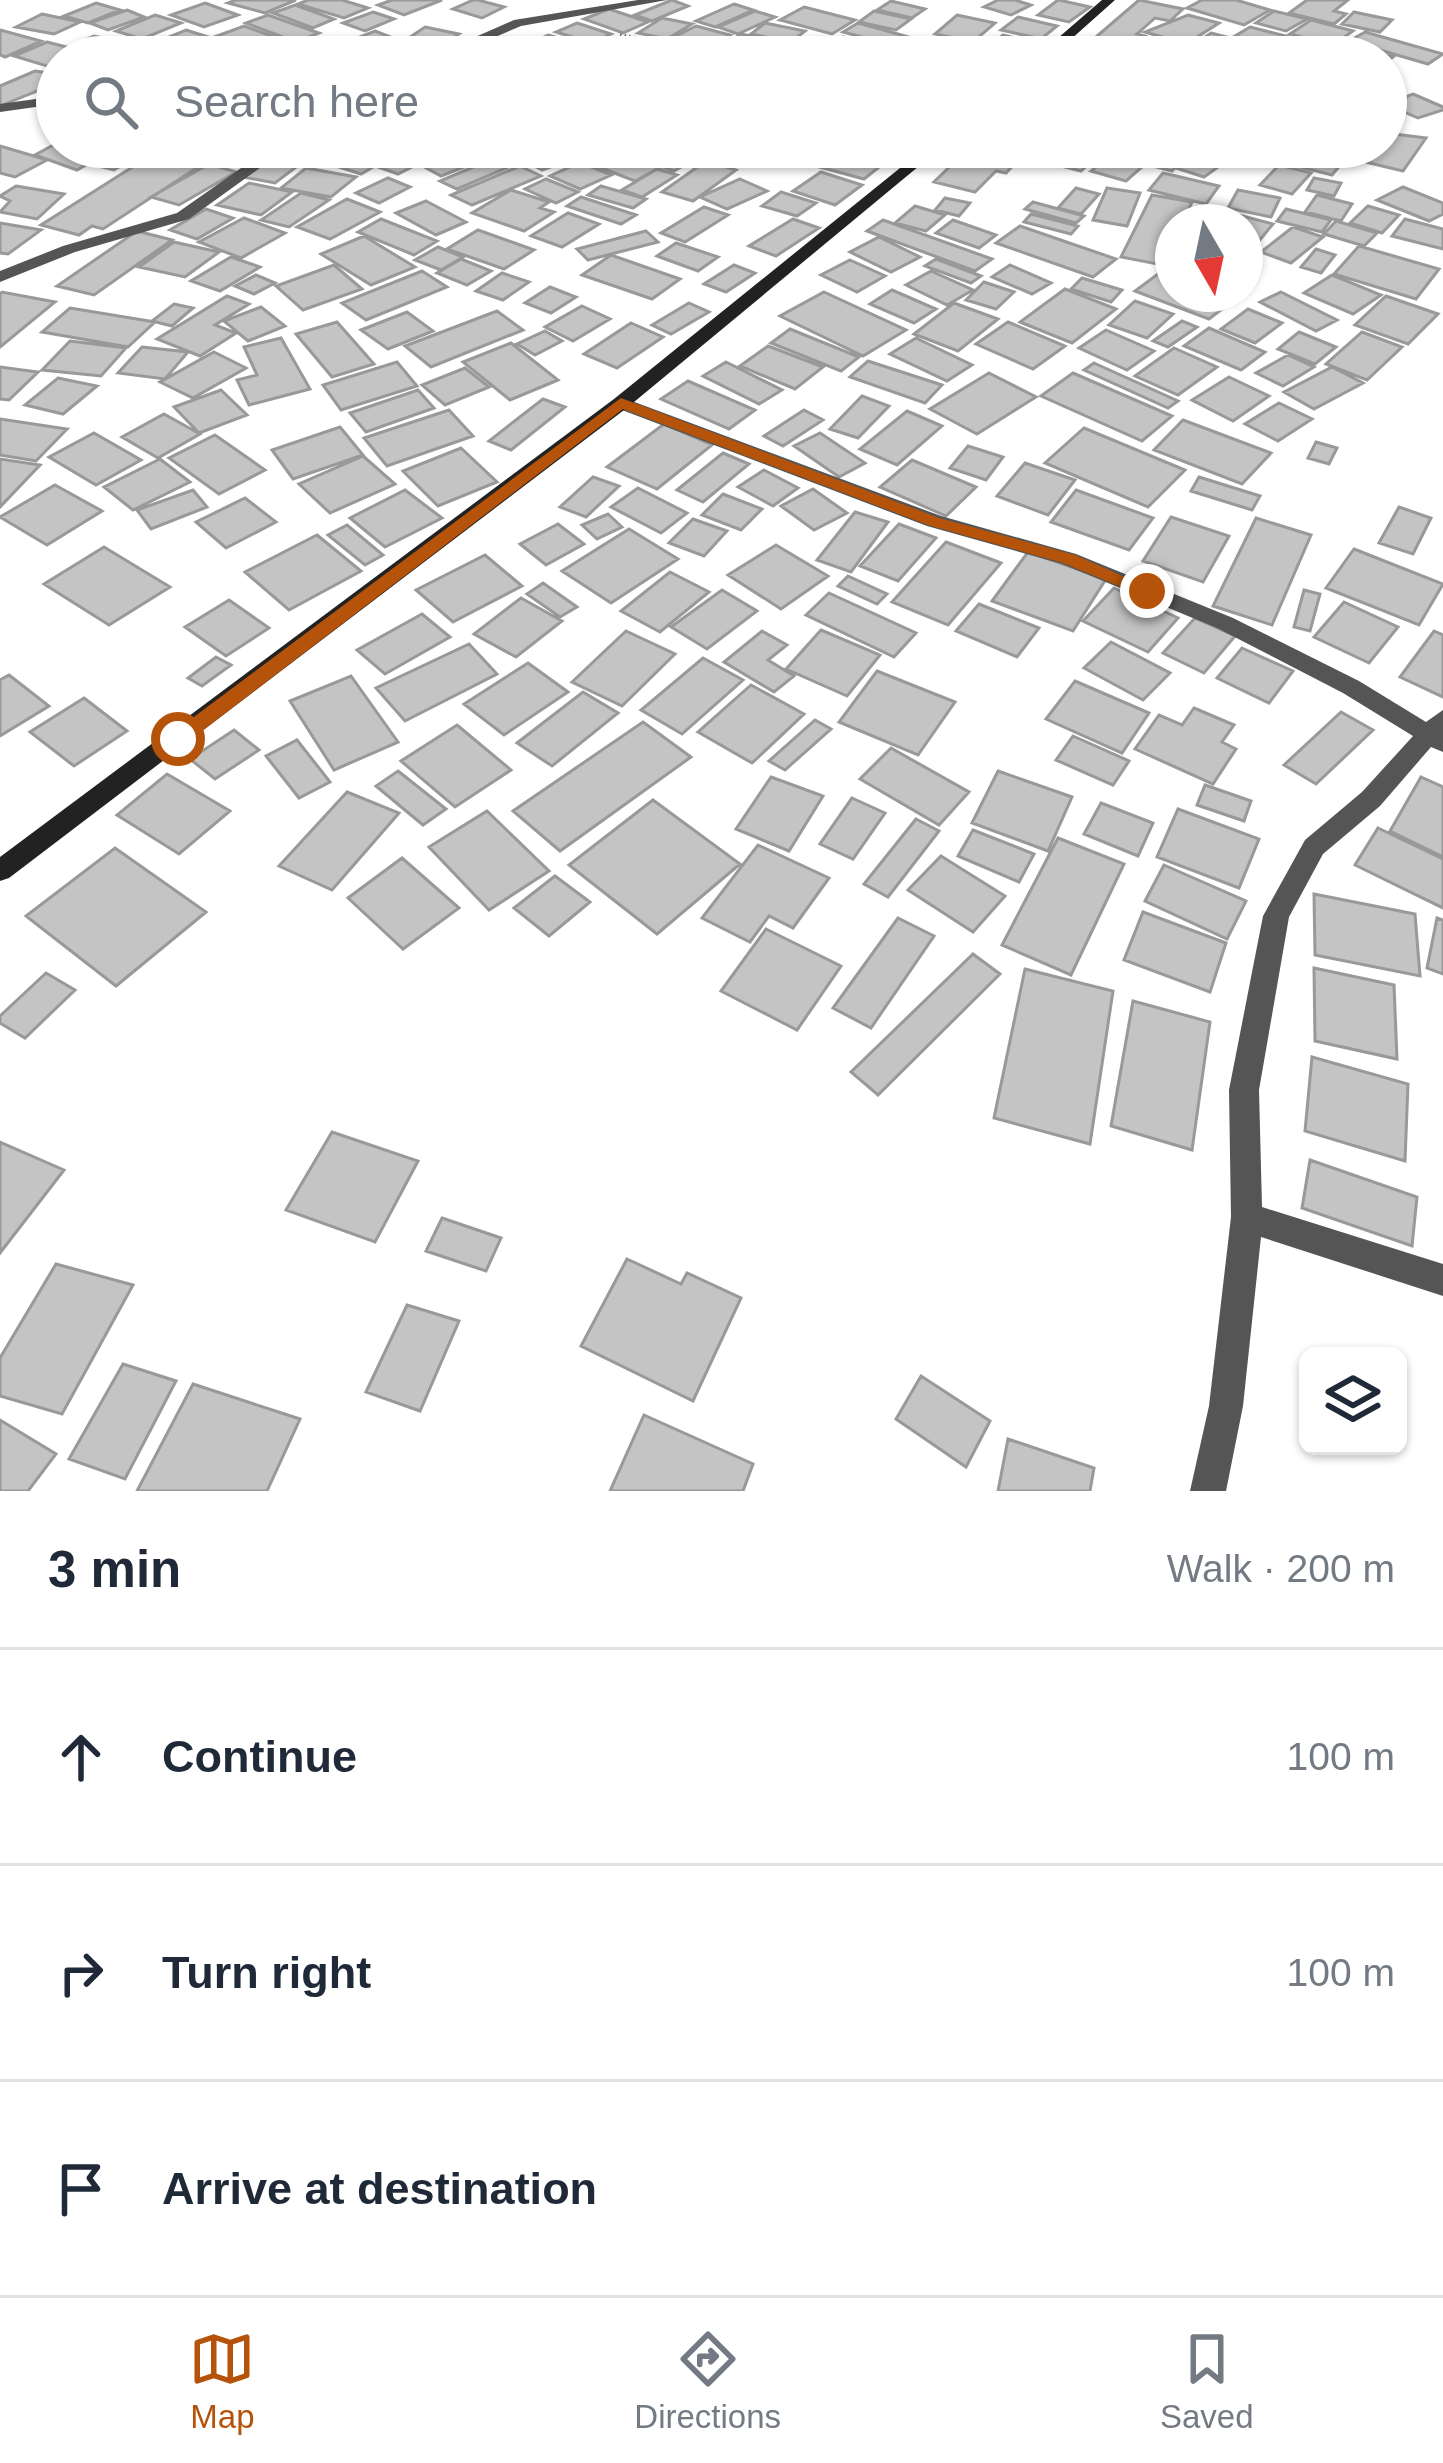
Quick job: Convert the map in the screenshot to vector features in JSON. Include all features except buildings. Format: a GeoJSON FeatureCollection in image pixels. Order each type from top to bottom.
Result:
{"type":"FeatureCollection","features":[{"type":"Feature","properties":{"kind":"main road"},"geometry":{"type":"LineString","coordinates":[[1067,36],[1109,0]]}},
{"type":"Feature","properties":{"kind":"main road"},"geometry":{"type":"LineString","coordinates":[[0,871],[621,403],[909,168]]}},
{"type":"Feature","properties":{"kind":"street"},"geometry":{"type":"LineString","coordinates":[[487,36],[518,23],[661,0]]}},
{"type":"Feature","properties":{"kind":"street"},"geometry":{"type":"LineString","coordinates":[[0,108],[36,103]]}},
{"type":"Feature","properties":{"kind":"street"},"geometry":{"type":"LineString","coordinates":[[0,277],[69,249],[183,216],[249,168]]}},
{"type":"Feature","properties":{"kind":"street"},"geometry":{"type":"LineString","coordinates":[[621,403],[934,521],[1069,559],[1225,623],[1438,731],[1315,847],[1276,916],[1244,1090],[1247,1216],[1226,1406],[1208,1491]]}},
{"type":"Feature","properties":{"kind":"street"},"geometry":{"type":"LineString","coordinates":[[1247,1216],[1443,1280]]}},
{"type":"Feature","properties":{"kind":"path"},"geometry":{"type":"LineString","coordinates":[[560,16],[624,36]]}},
{"type":"Feature","properties":{"kind":"route"},"geometry":{"type":"LineString","coordinates":[[178,739],[621,403],[934,521],[1069,559],[1147,591]]}}]}
